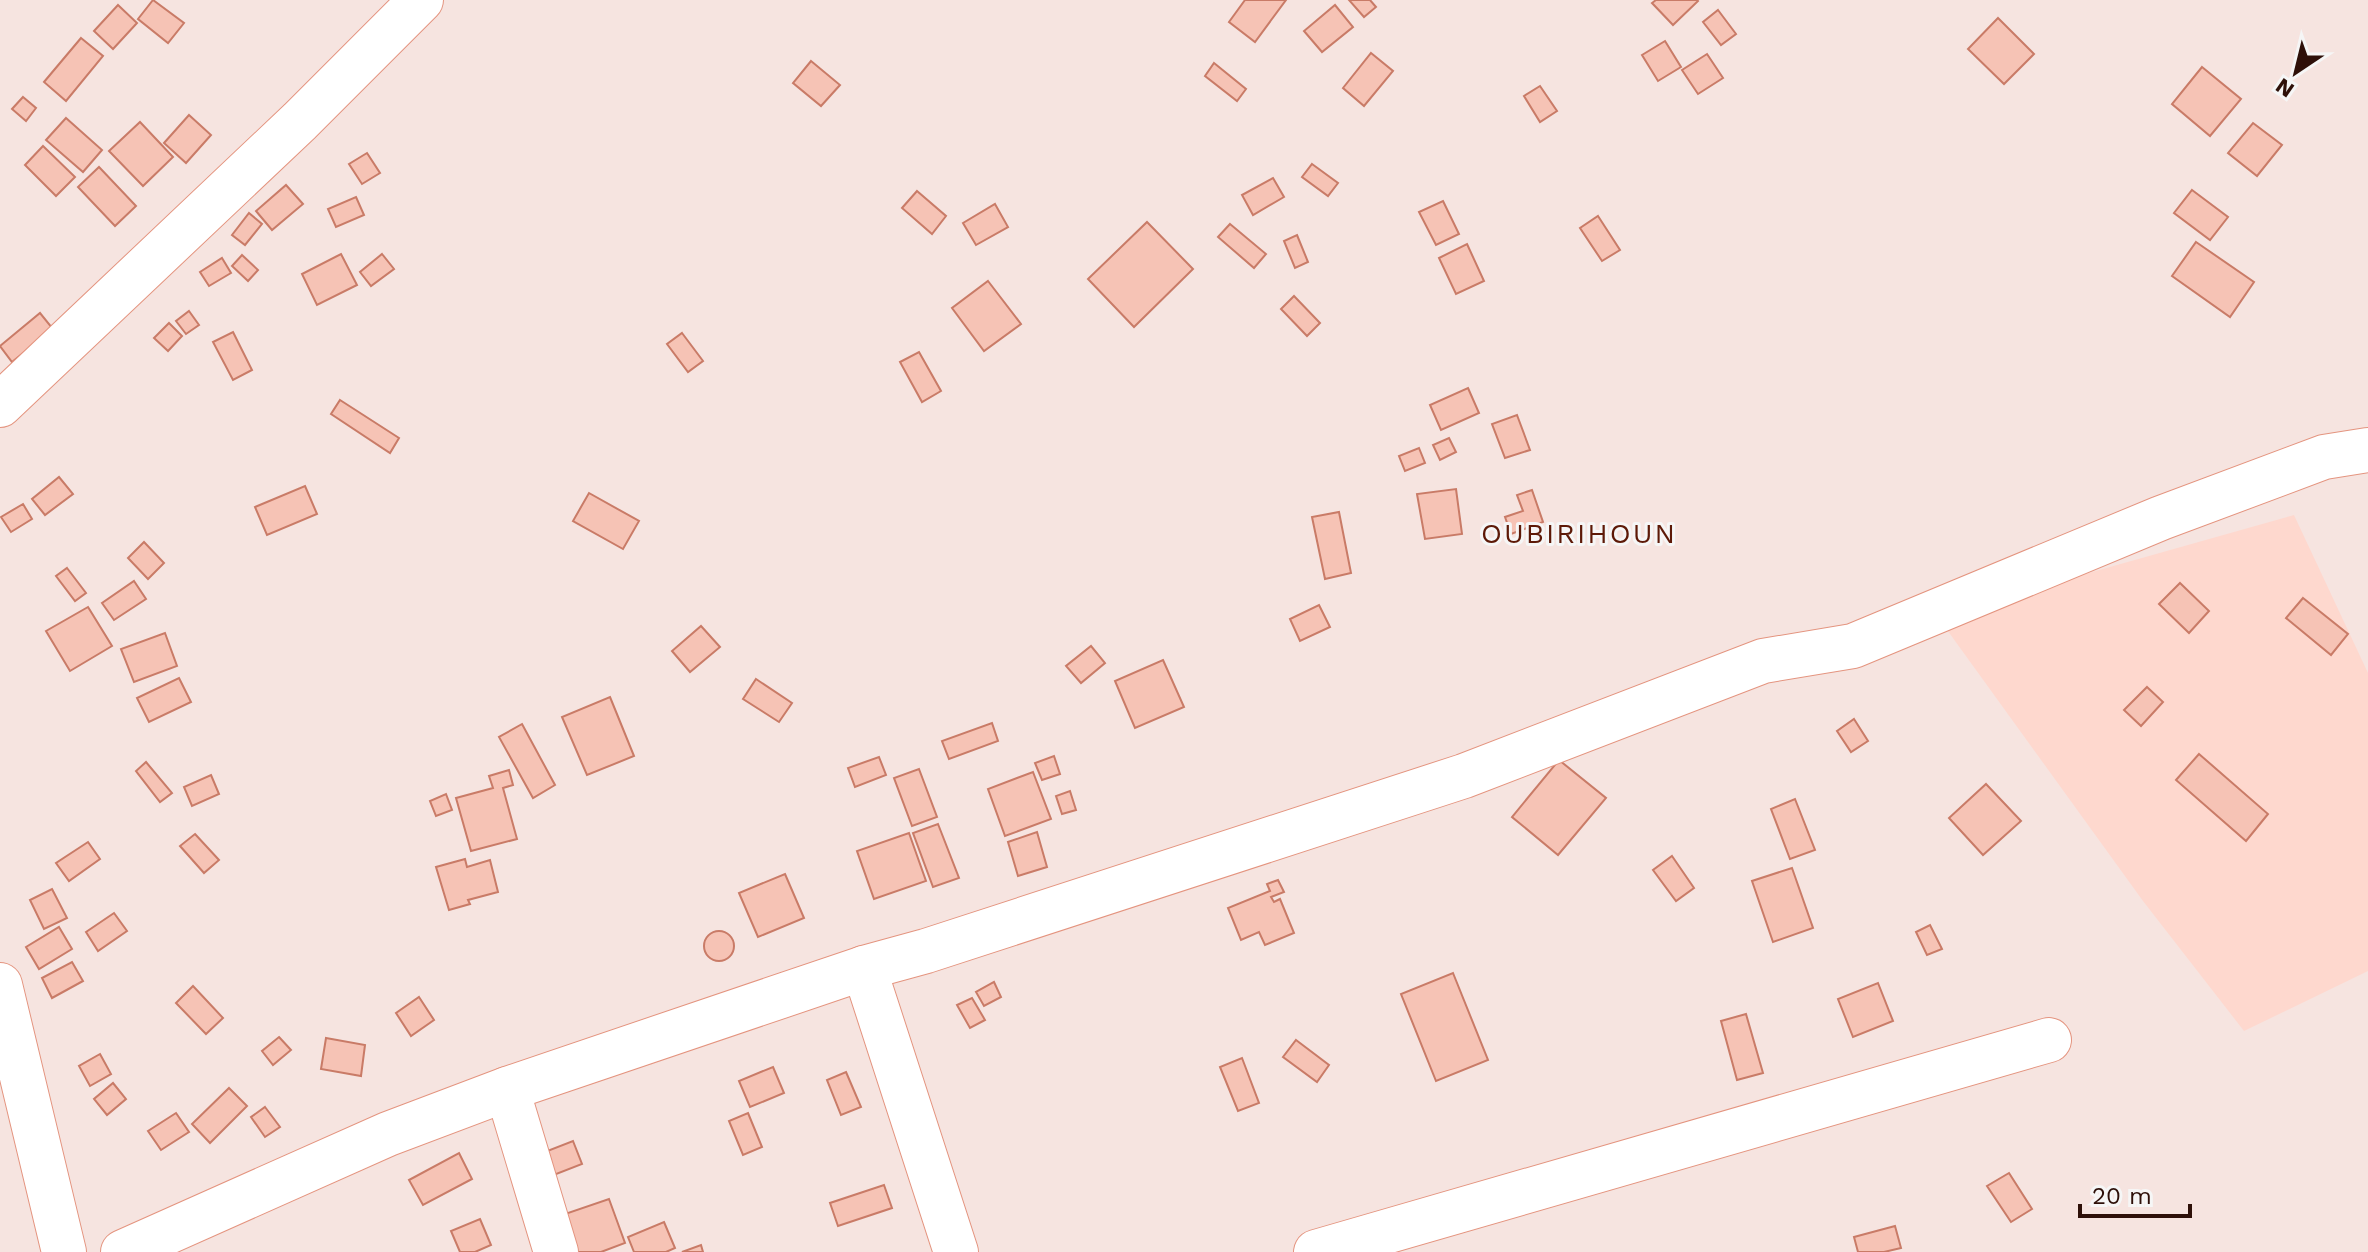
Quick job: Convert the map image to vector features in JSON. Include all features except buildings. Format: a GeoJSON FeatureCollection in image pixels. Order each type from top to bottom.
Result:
{"type":"FeatureCollection","features":[{"type":"Feature","properties":{"kind":"street"},"geometry":{"type":"LineString","coordinates":[[0,405],[289,132],[421,0]]}},
{"type":"Feature","properties":{"kind":"street"},"geometry":{"type":"LineString","coordinates":[[123,1252],[388,1134],[507,1089],[864,968],[926,951],[1464,776],[1763,661],[1853,646],[2161,518],[2324,457],[2368,450]]}},
{"type":"Feature","properties":{"kind":"street"},"geometry":{"type":"LineString","coordinates":[[864,968],[956,1252]]}},
{"type":"Feature","properties":{"kind":"street"},"geometry":{"type":"LineString","coordinates":[[3,1006],[64,1252]]}},
{"type":"Feature","properties":{"kind":"street"},"geometry":{"type":"LineString","coordinates":[[1316,1252],[2049,1040]]}},
{"type":"Feature","properties":{"kind":"street"},"geometry":{"type":"LineString","coordinates":[[507,1089],[556,1252]]}},
{"type":"Feature","properties":{"kind":"shaded area"},"geometry":{"type":"Polygon","coordinates":[[[2294,515],[2368,673],[2368,971],[2244,1031],[2143,901],[1937,616],[2294,515]]]}},
{"type":"Feature","properties":{"kind":"district","name":"OUBIRIHOUN"},"geometry":{"type":"Point","coordinates":[1579,533]}}]}
